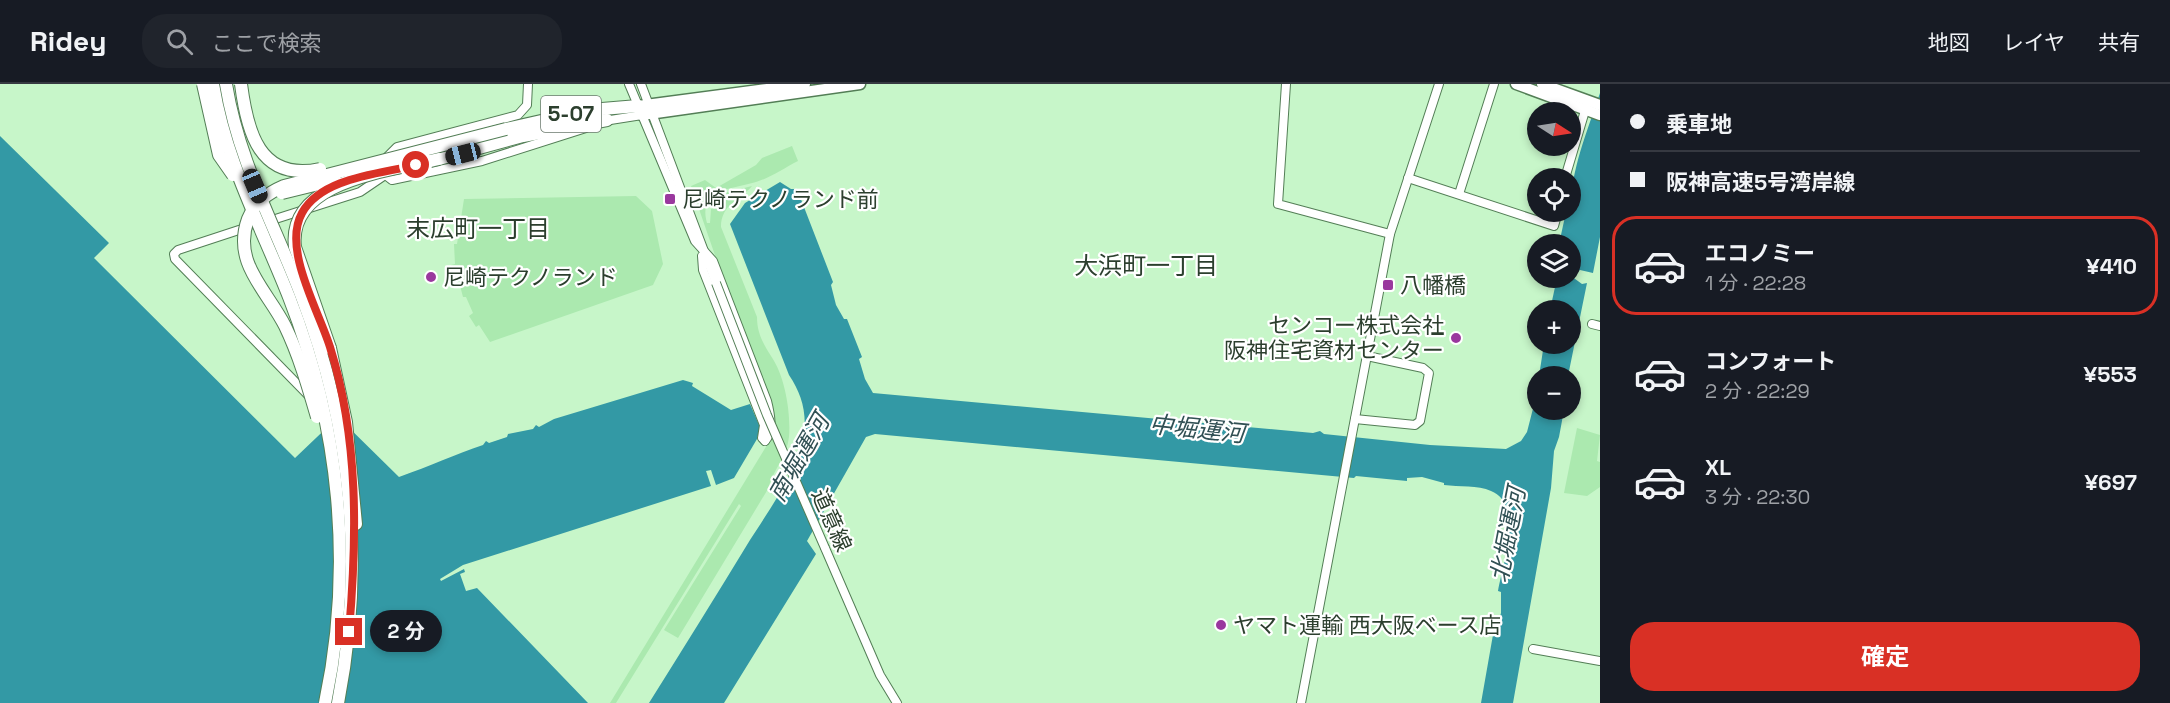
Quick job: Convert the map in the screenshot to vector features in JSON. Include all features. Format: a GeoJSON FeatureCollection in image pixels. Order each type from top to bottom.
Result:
{"type":"FeatureCollection","features":[{"type":"Feature","properties":{"kind":"highway","name":"5-07"},"geometry":{"type":"LineString","coordinates":[[203,84],[216,144],[224,163],[243,183],[267,192],[296,191],[507,136]]}},
{"type":"Feature","properties":{"kind":"highway"},"geometry":{"type":"LineString","coordinates":[[213,84],[220,122],[234,167],[285,289],[313,368],[332,451],[338,508],[339,599],[334,654],[325,703]]}},
{"type":"Feature","properties":{"kind":"highway"},"geometry":{"type":"LineString","coordinates":[[226,84],[246,164],[301,295],[333,394],[348,479],[353,560],[349,632],[338,703]]}},
{"type":"Feature","properties":{"kind":"highway","name":"5-07"},"geometry":{"type":"LineString","coordinates":[[241,84],[253,140],[268,159],[287,169],[307,171],[439,146],[507,136],[523,136],[607,120]]}},
{"type":"Feature","properties":{"kind":"highway","name":"5-07"},"geometry":{"type":"LineString","coordinates":[[353,560],[356,507],[343,398],[330,348],[297,253],[296,225],[309,204],[334,186],[590,110],[645,109]]}},
{"type":"Feature","properties":{"kind":"highway","name":"5-07"},"geometry":{"type":"LineString","coordinates":[[338,508],[322,433],[303,369],[283,323],[248,267],[243,250],[244,231],[256,204],[276,189],[439,146]]}},
{"type":"Feature","properties":{"kind":"main road"},"geometry":{"type":"LineString","coordinates":[[645,109],[805,84]]}},
{"type":"Feature","properties":{"kind":"main road"},"geometry":{"type":"LineString","coordinates":[[645,109],[860,84]]}},
{"type":"Feature","properties":{"kind":"main road"},"geometry":{"type":"LineString","coordinates":[[1516,84],[1593,108]]}},
{"type":"Feature","properties":{"kind":"main road"},"geometry":{"type":"LineString","coordinates":[[1542,84],[1593,108]]}},
{"type":"Feature","properties":{"kind":"street"},"geometry":{"type":"LineString","coordinates":[[528,84],[527,105],[518,115],[397,147],[383,162],[382,170],[385,175],[398,180],[482,161],[645,109]]}},
{"type":"Feature","properties":{"kind":"street"},"geometry":{"type":"LineString","coordinates":[[629,84],[645,109]]}},
{"type":"Feature","properties":{"kind":"street"},"geometry":{"type":"LineString","coordinates":[[641,84],[645,109]]}},
{"type":"Feature","properties":{"kind":"street"},"geometry":{"type":"LineString","coordinates":[[1286,84],[1278,204],[1390,234]]}},
{"type":"Feature","properties":{"kind":"street"},"geometry":{"type":"LineString","coordinates":[[1301,703],[1390,234],[1439,84]]}},
{"type":"Feature","properties":{"kind":"street"},"geometry":{"type":"LineString","coordinates":[[1459,194],[1494,84]]}},
{"type":"Feature","properties":{"kind":"street"},"geometry":{"type":"LineString","coordinates":[[1570,168],[1593,108]]}},
{"type":"Feature","properties":{"kind":"street","name":"道意線"},"geometry":{"type":"LineString","coordinates":[[645,109],[685,196],[701,247],[767,415],[879,675],[897,703]]}},
{"type":"Feature","properties":{"kind":"street"},"geometry":{"type":"LineString","coordinates":[[328,415],[175,260],[174,254],[178,250],[360,192],[385,175]]}},
{"type":"Feature","properties":{"kind":"street"},"geometry":{"type":"LineString","coordinates":[[1408,178],[1527,217]]}},
{"type":"Feature","properties":{"kind":"street"},"geometry":{"type":"LineString","coordinates":[[1542,222],[1554,226],[1555,222]]}},
{"type":"Feature","properties":{"kind":"street"},"geometry":{"type":"LineString","coordinates":[[701,247],[713,261],[767,401],[771,415],[768,438],[765,441],[762,438],[764,425],[703,270],[701,247]]}},
{"type":"Feature","properties":{"kind":"street"},"geometry":{"type":"LineString","coordinates":[[1355,419],[1415,425],[1420,421],[1429,373],[1423,368],[1367,356]]}},
{"type":"Feature","properties":{"kind":"street"},"geometry":{"type":"LineString","coordinates":[[1533,649],[1600,661]]}},
{"type":"Feature","properties":{"kind":"green space"},"geometry":{"type":"Polygon","coordinates":[[[792,146],[798,161],[761,180],[712,196],[705,211],[707,223],[710,223],[711,209],[722,208],[726,201],[724,193],[752,186],[724,213],[721,227],[757,317],[761,338],[780,374],[789,417],[788,444],[768,489],[678,638],[664,630],[741,506],[739,504],[616,703],[610,703],[767,445],[717,261],[691,186],[705,180],[716,188],[756,165],[762,158],[792,146]]]}},
{"type":"Feature","properties":{"kind":"green space"},"geometry":{"type":"Polygon","coordinates":[[[636,196],[652,211],[663,264],[653,285],[490,342],[479,325],[476,327],[469,316],[473,313],[466,297],[463,297],[458,278],[454,278],[451,265],[455,264],[454,244],[457,244],[464,199],[636,196]]]}},
{"type":"Feature","properties":{"kind":"green space"},"geometry":{"type":"Polygon","coordinates":[[[1577,428],[1600,435],[1597,461],[1600,462],[1600,487],[1587,496],[1564,493],[1577,428]]]}},
{"type":"Feature","properties":{"kind":"water"},"geometry":{"type":"Polygon","coordinates":[[[1600,93],[1600,237],[1593,273],[1581,270],[1581,234],[1561,234],[1564,222],[1581,222],[1581,168],[1576,168],[1579,156],[1581,156],[1581,148],[1600,93]]]}},
{"type":"Feature","properties":{"kind":"water"},"geometry":{"type":"Polygon","coordinates":[[[0,136],[109,243],[94,258],[295,458],[338,417],[399,477],[483,445],[486,441],[489,443],[507,437],[508,434],[533,429],[536,425],[539,427],[554,419],[683,380],[693,383],[692,386],[731,410],[750,404],[760,427],[757,439],[734,478],[716,485],[711,470],[706,471],[711,486],[463,565],[440,579],[441,581],[464,569],[465,572],[460,574],[466,591],[477,588],[588,703],[0,703],[0,136]]]}},
{"type":"Feature","properties":{"kind":"water"},"geometry":{"type":"Polygon","coordinates":[[[780,182],[791,189],[797,189],[833,282],[831,285],[836,305],[844,319],[847,319],[862,357],[859,359],[865,379],[873,393],[1313,433],[1320,431],[1324,434],[1430,445],[1506,449],[1521,441],[1527,432],[1530,420],[1562,420],[1554,451],[1551,488],[1513,703],[1481,703],[1494,629],[1497,628],[1501,613],[1501,592],[1498,591],[1509,536],[1507,508],[1501,498],[1491,491],[1474,487],[1444,485],[1444,483],[1422,477],[1407,478],[1407,481],[1356,476],[1354,478],[875,434],[866,437],[807,541],[816,554],[724,703],[649,703],[782,489],[796,462],[804,435],[805,418],[802,403],[730,224],[745,203],[780,182]]]}},
{"type":"Feature","properties":{"kind":"water"},"geometry":{"type":"Polygon","coordinates":[[[1581,283],[1587,283],[1581,312],[1581,300],[1552,300],[1555,288],[1581,288],[1581,283]]]}},
{"type":"Feature","properties":{"kind":"water"},"geometry":{"type":"Polygon","coordinates":[[[1542,354],[1572,354],[1570,366],[1541,366],[1542,354]]]}},
{"type":"Feature","properties":{"kind":"place","name":"尼崎テクノランド前"},"geometry":{"type":"Point","coordinates":[670,199]}},
{"type":"Feature","properties":{"kind":"place","name":"尼崎テクノランド"},"geometry":{"type":"Point","coordinates":[431,277]}},
{"type":"Feature","properties":{"kind":"place","name":"八幡橋"},"geometry":{"type":"Point","coordinates":[1388,285]}},
{"type":"Feature","properties":{"kind":"place","name":"センコー株式会社 阪神住宅資材センター"},"geometry":{"type":"Point","coordinates":[1456,338]}},
{"type":"Feature","properties":{"kind":"place","name":"ヤマト運輸 西大阪ベース店"},"geometry":{"type":"Point","coordinates":[1221,625]}},
{"type":"Feature","properties":{"kind":"district","name":"末広町一丁目"},"geometry":{"type":"Point","coordinates":[478,229]}},
{"type":"Feature","properties":{"kind":"district","name":"大浜町一丁目"},"geometry":{"type":"Point","coordinates":[1146,266]}},
{"type":"Feature","properties":{"kind":"route"},"geometry":{"type":"LineString","coordinates":[[349,632],[356,507],[343,398],[330,348],[297,253],[295,231],[305,208],[324,191],[341,184],[416,165]]}},
{"type":"Feature","properties":{"kind":"water label","name":"中堀運河"},"geometry":{"type":"Point","coordinates":[1197,429]}},
{"type":"Feature","properties":{"kind":"water label","name":"南堀運河"},"geometry":{"type":"Point","coordinates":[799,458]}},
{"type":"Feature","properties":{"kind":"water label","name":"北堀運河"},"geometry":{"type":"Point","coordinates":[1508,535]}}]}
